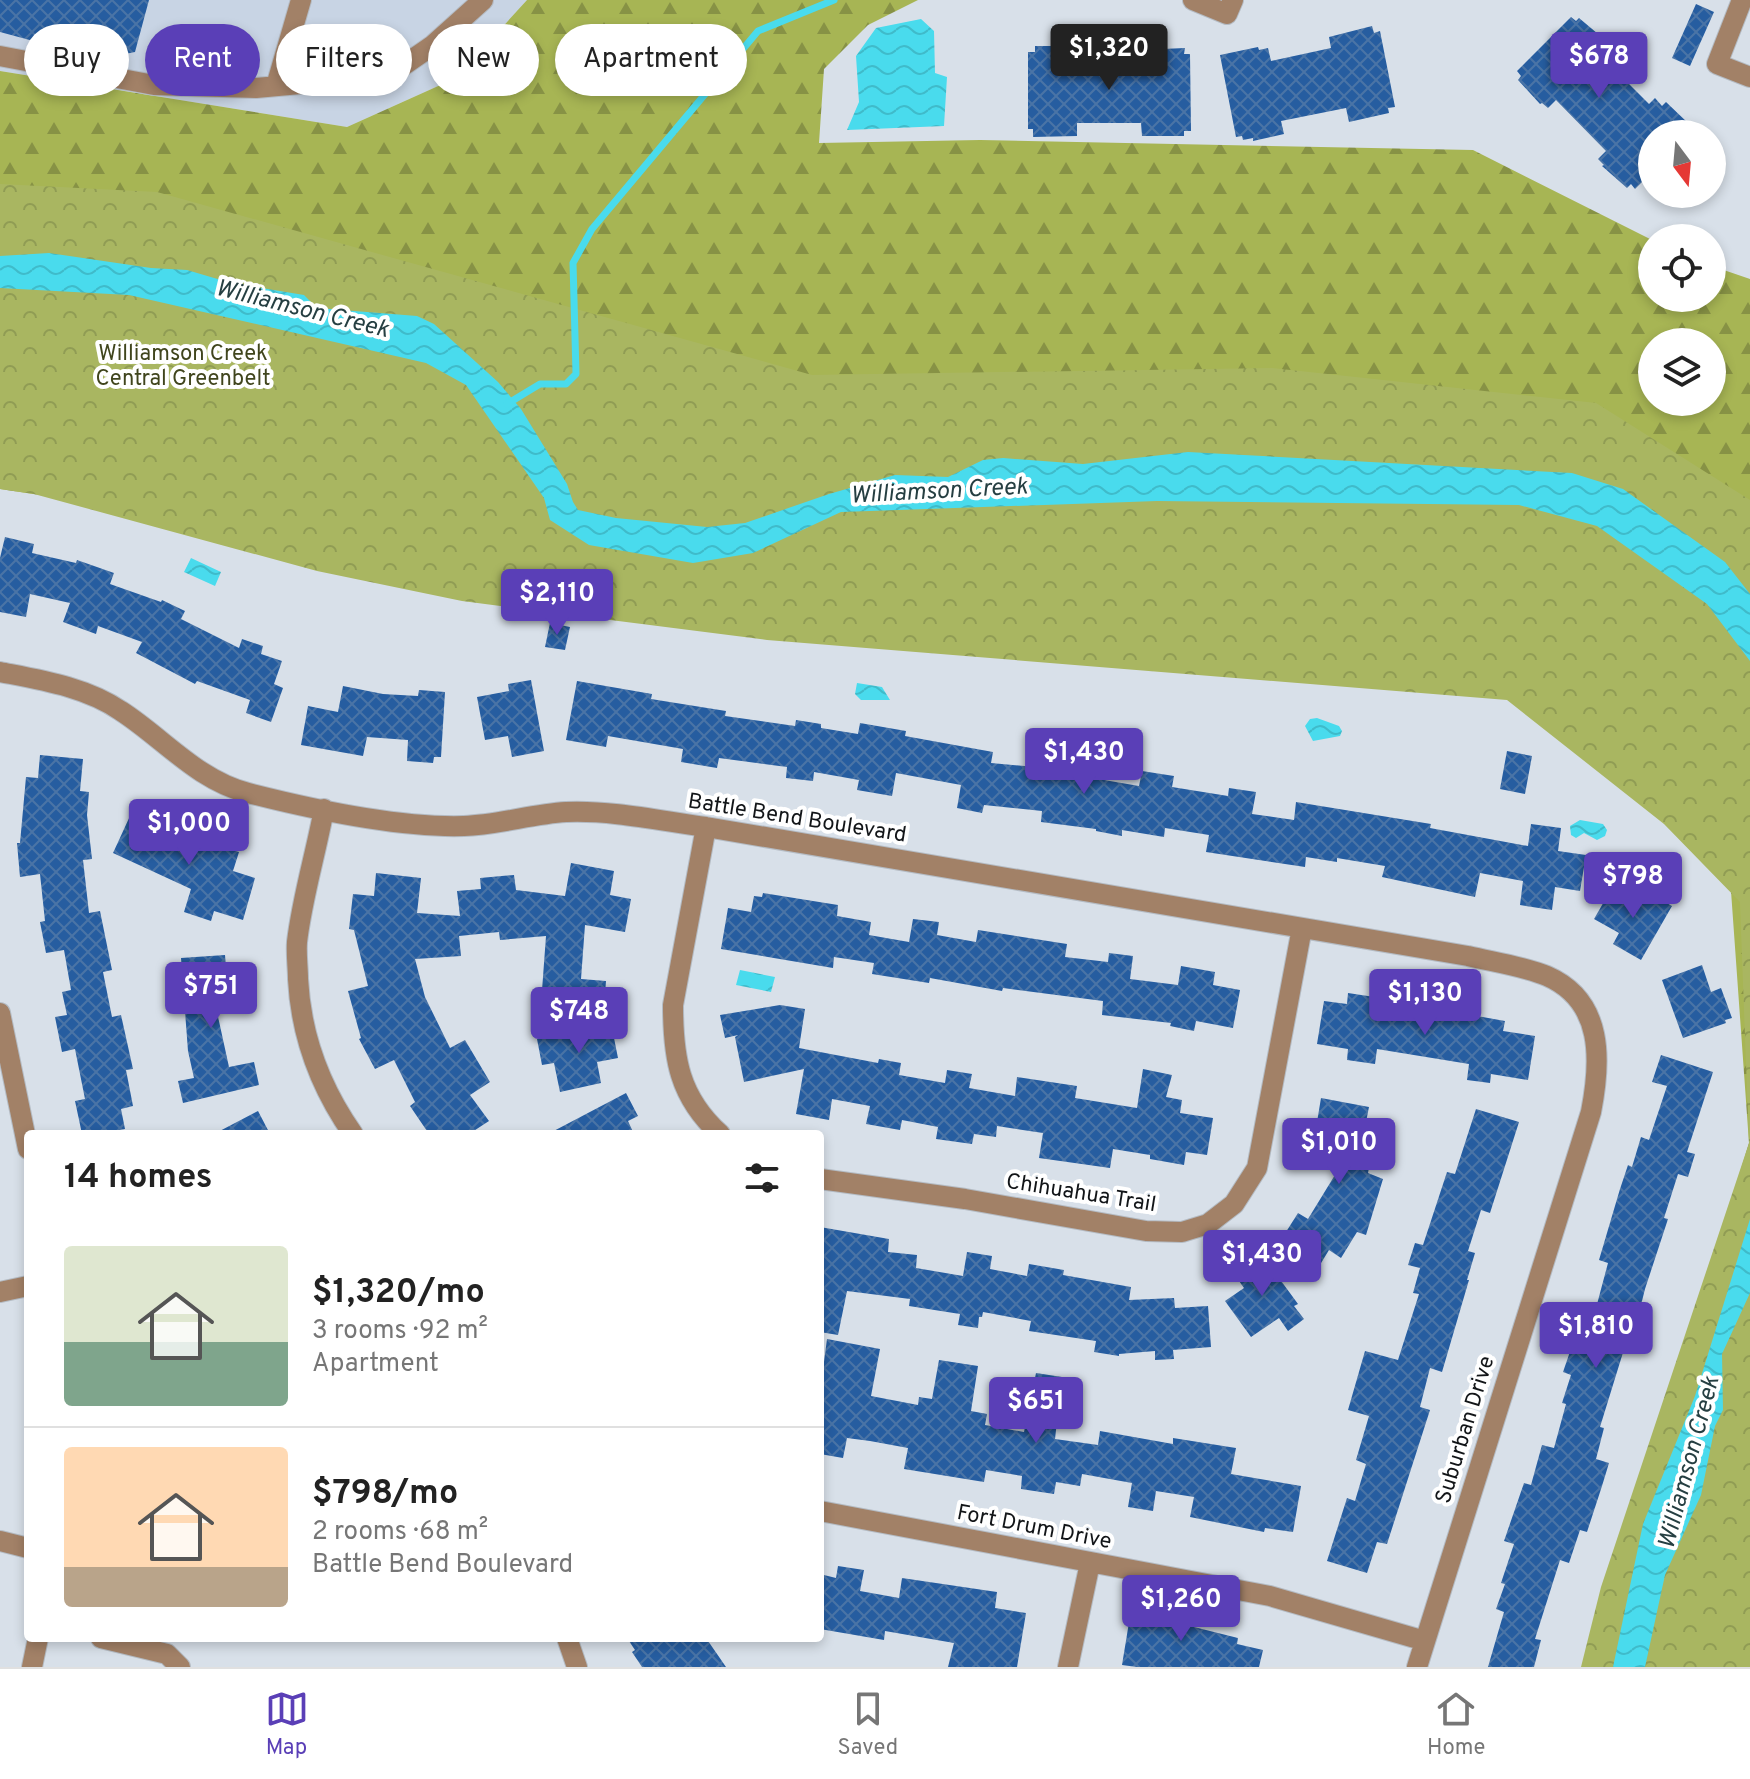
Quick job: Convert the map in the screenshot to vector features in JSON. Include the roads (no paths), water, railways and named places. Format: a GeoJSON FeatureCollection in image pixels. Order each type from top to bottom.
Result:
{"type":"FeatureCollection","features":[{"type":"Feature","properties":{"kind":"street"},"geometry":{"type":"LineString","coordinates":[[294,24],[301,0]]}},
{"type":"Feature","properties":{"kind":"street"},"geometry":{"type":"LineString","coordinates":[[412,60],[483,0]]}},
{"type":"Feature","properties":{"kind":"street"},"geometry":{"type":"LineString","coordinates":[[1193,0],[1227,14],[1233,0]]}},
{"type":"Feature","properties":{"kind":"street"},"geometry":{"type":"LineString","coordinates":[[1742,0],[1717,64],[1750,77]]}},
{"type":"Feature","properties":{"kind":"street"},"geometry":{"type":"LineString","coordinates":[[0,56],[154,85],[276,86]]}},
{"type":"Feature","properties":{"kind":"street","name":"Battle Bend Boulevard"},"geometry":{"type":"LineString","coordinates":[[0,672],[91,694],[120,710],[208,776],[244,792],[410,824],[477,825],[570,812],[609,814],[706,827],[1468,956],[1545,975],[1568,987],[1580,1002],[1590,1023]]}},
{"type":"Feature","properties":{"kind":"street"},"geometry":{"type":"LineString","coordinates":[[324,809],[297,944],[299,991],[303,1030],[314,1061],[335,1108],[350,1130]]}},
{"type":"Feature","properties":{"kind":"street"},"geometry":{"type":"LineString","coordinates":[[706,827],[673,1005],[673,1034],[676,1065],[692,1101],[717,1130]]}},
{"type":"Feature","properties":{"kind":"street","name":"Chihuahua Trail"},"geometry":{"type":"LineString","coordinates":[[824,1180],[965,1199],[1146,1231],[1182,1232],[1208,1224],[1234,1204],[1257,1168],[1302,928]]}},
{"type":"Feature","properties":{"kind":"street"},"geometry":{"type":"LineString","coordinates":[[0,1013],[24,1130]]}},
{"type":"Feature","properties":{"kind":"street","name":"Suburban Drive"},"geometry":{"type":"LineString","coordinates":[[1417,1667],[1591,1112],[1599,1055],[1590,1023]]}},
{"type":"Feature","properties":{"kind":"street"},"geometry":{"type":"LineString","coordinates":[[0,1292],[24,1287]]}},
{"type":"Feature","properties":{"kind":"street","name":"Fort Drum Drive"},"geometry":{"type":"LineString","coordinates":[[824,1512],[1270,1596],[1425,1641]]}},
{"type":"Feature","properties":{"kind":"street"},"geometry":{"type":"LineString","coordinates":[[0,1541],[24,1547]]}},
{"type":"Feature","properties":{"kind":"street"},"geometry":{"type":"LineString","coordinates":[[1068,1667],[1090,1563]]}},
{"type":"Feature","properties":{"kind":"street"},"geometry":{"type":"LineString","coordinates":[[32,1667],[37,1642]]}},
{"type":"Feature","properties":{"kind":"street"},"geometry":{"type":"LineString","coordinates":[[118,1642],[167,1654],[180,1667]]}},
{"type":"Feature","properties":{"kind":"street"},"geometry":{"type":"LineString","coordinates":[[568,1642],[577,1667]]}},
{"type":"Feature","properties":{"kind":"water"},"geometry":{"type":"Polygon","coordinates":[[[921,19],[934,31],[935,73],[947,77],[944,126],[847,130],[859,102],[856,56],[876,28],[921,19]]]}},
{"type":"Feature","properties":{"kind":"water","name":"Williamson Creek"},"geometry":{"type":"Polygon","coordinates":[[[49,253],[151,268],[187,270],[231,283],[304,295],[317,308],[417,316],[434,324],[498,382],[521,409],[567,484],[578,510],[616,518],[707,527],[745,523],[895,475],[948,477],[983,460],[1003,458],[1083,464],[1188,452],[1572,473],[1623,489],[1725,562],[1750,594],[1750,661],[1707,604],[1597,526],[1519,505],[1157,501],[841,512],[753,553],[693,563],[589,545],[550,520],[544,498],[466,385],[426,363],[129,295],[0,288],[0,256],[49,253]]]}},
{"type":"Feature","properties":{"kind":"water"},"geometry":{"type":"Polygon","coordinates":[[[191,558],[221,572],[215,586],[184,572],[191,558]]]}},
{"type":"Feature","properties":{"kind":"water"},"geometry":{"type":"Polygon","coordinates":[[[857,683],[882,687],[890,700],[861,700],[855,694],[857,683]]]}},
{"type":"Feature","properties":{"kind":"water"},"geometry":{"type":"Polygon","coordinates":[[[1317,718],[1339,726],[1342,731],[1340,736],[1313,741],[1305,726],[1310,719],[1317,718]]]}},
{"type":"Feature","properties":{"kind":"water"},"geometry":{"type":"Polygon","coordinates":[[[1580,820],[1603,824],[1607,830],[1605,836],[1597,840],[1584,833],[1576,838],[1571,835],[1570,826],[1580,820]]]}},
{"type":"Feature","properties":{"kind":"water"},"geometry":{"type":"Polygon","coordinates":[[[740,970],[775,977],[771,992],[736,985],[740,970]]]}},
{"type":"Feature","properties":{"kind":"water","name":"Williamson Creek"},"geometry":{"type":"Polygon","coordinates":[[[1750,1219],[1750,1293],[1722,1354],[1723,1410],[1715,1426],[1701,1495],[1665,1575],[1645,1667],[1613,1667],[1643,1524],[1695,1396],[1750,1219]]]}},
{"type":"Feature","properties":{"kind":"waterway"},"geometry":{"type":"LineString","coordinates":[[507,404],[540,384],[566,384],[576,374],[573,263],[592,229],[758,31],[834,0]]}},
{"type":"Feature","properties":{"kind":"park label","name":"Williamson Creek Central Greenbelt"},"geometry":{"type":"Point","coordinates":[183,366]}}]}
